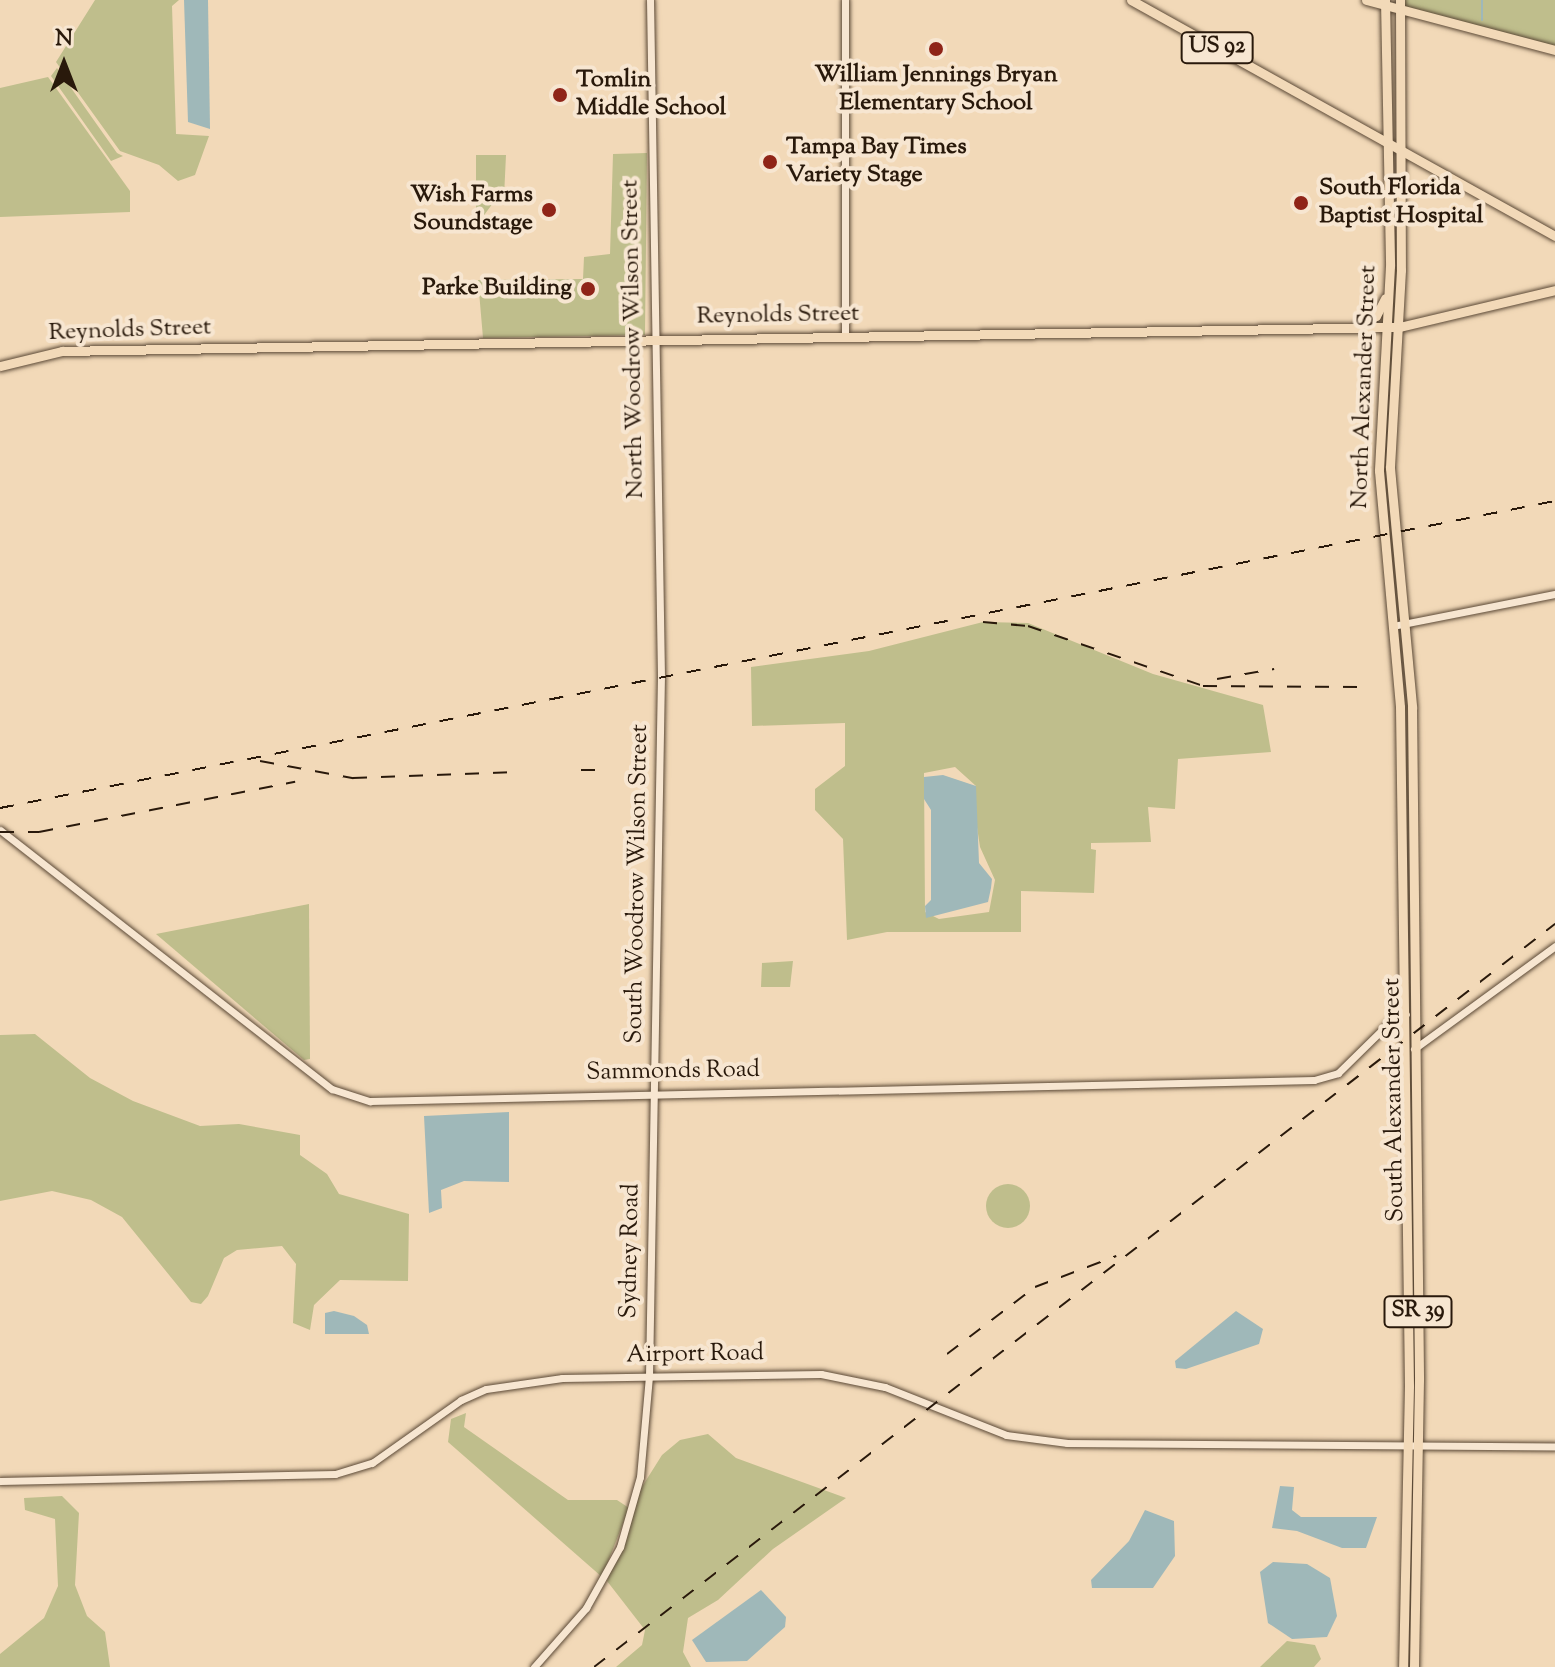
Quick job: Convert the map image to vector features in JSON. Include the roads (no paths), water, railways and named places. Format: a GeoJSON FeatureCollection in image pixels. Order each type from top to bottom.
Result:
{"type":"FeatureCollection","features":[{"type":"Feature","properties":{"kind":"main road","name":"US 92"},"geometry":{"type":"LineString","coordinates":[[1131,0],[1390,145]]}},
{"type":"Feature","properties":{"kind":"main road"},"geometry":{"type":"LineString","coordinates":[[1366,0],[1400,5],[1555,50]]}},
{"type":"Feature","properties":{"kind":"main road","name":"North Alexander Street"},"geometry":{"type":"LineString","coordinates":[[1383,536],[1379,425],[1389,287],[1390,145],[1385,3]]}},
{"type":"Feature","properties":{"kind":"main road","name":"North Alexander Street"},"geometry":{"type":"LineString","coordinates":[[1394,533],[1390,428],[1399,327],[1403,151],[1400,5]]}},
{"type":"Feature","properties":{"kind":"main road"},"geometry":{"type":"LineString","coordinates":[[1390,145],[1555,236]]}},
{"type":"Feature","properties":{"kind":"main road"},"geometry":{"type":"LineString","coordinates":[[1350,328],[1376,316],[1389,287]]}},
{"type":"Feature","properties":{"kind":"main road","name":"Reynolds Street"},"geometry":{"type":"LineString","coordinates":[[0,366],[62,351],[845,334],[1387,328],[1555,290]]}},
{"type":"Feature","properties":{"kind":"main road","name":"South Alexander Street"},"geometry":{"type":"LineString","coordinates":[[1394,533],[1399,625],[1402,1015],[1414,1352],[1403,1667]]}},
{"type":"Feature","properties":{"kind":"main road","name":"South Alexander Street"},"geometry":{"type":"LineString","coordinates":[[1383,536],[1412,707],[1417,1175],[1412,1256]]}},
{"type":"Feature","properties":{"kind":"main road"},"geometry":{"type":"LineString","coordinates":[[1406,1175],[1417,1175]]}},
{"type":"Feature","properties":{"kind":"main road","name":"South Alexander Street"},"geometry":{"type":"LineString","coordinates":[[1410,1445],[1414,1667]]}},
{"type":"Feature","properties":{"kind":"street","name":"North Woodrow Wilson Street"},"geometry":{"type":"LineString","coordinates":[[650,0],[661,677]]}},
{"type":"Feature","properties":{"kind":"street"},"geometry":{"type":"LineString","coordinates":[[845,0],[845,334]]}},
{"type":"Feature","properties":{"kind":"street"},"geometry":{"type":"LineString","coordinates":[[1399,625],[1555,594]]}},
{"type":"Feature","properties":{"kind":"street","name":"South Woodrow Wilson Street"},"geometry":{"type":"LineString","coordinates":[[655,1092],[661,677]]}},
{"type":"Feature","properties":{"kind":"street","name":"Sammonds Road"},"geometry":{"type":"LineString","coordinates":[[0,830],[332,1089],[351,1097],[1314,1080],[1338,1073],[1402,1015],[1413,1011]]}},
{"type":"Feature","properties":{"kind":"street"},"geometry":{"type":"LineString","coordinates":[[1414,1049],[1555,946]]}},
{"type":"Feature","properties":{"kind":"street","name":"Sydney Road"},"geometry":{"type":"LineString","coordinates":[[534,1667],[586,1608],[620,1547],[640,1477],[649,1376],[655,1092]]}},
{"type":"Feature","properties":{"kind":"street","name":"Airport Road"},"geometry":{"type":"LineString","coordinates":[[0,1481],[335,1474],[382,1457],[461,1400],[486,1389],[550,1378],[787,1373],[856,1379],[966,1421],[1035,1440],[1555,1446]]}},
{"type":"Feature","properties":{"kind":"water"},"geometry":{"type":"Polygon","coordinates":[[[184,0],[208,0],[210,129],[188,122],[184,0]]]}},
{"type":"Feature","properties":{"kind":"water"},"geometry":{"type":"Polygon","coordinates":[[[943,775],[976,786],[979,863],[992,879],[991,888],[988,902],[926,918],[925,906],[931,900],[931,810],[924,799],[924,777],[943,775]]]}},
{"type":"Feature","properties":{"kind":"water"},"geometry":{"type":"Polygon","coordinates":[[[509,1112],[509,1182],[464,1181],[441,1190],[442,1208],[429,1213],[424,1116],[509,1112]]]}},
{"type":"Feature","properties":{"kind":"water"},"geometry":{"type":"Polygon","coordinates":[[[334,1311],[354,1316],[367,1325],[369,1334],[325,1334],[325,1313],[334,1311]]]}},
{"type":"Feature","properties":{"kind":"water"},"geometry":{"type":"Polygon","coordinates":[[[1236,1311],[1263,1329],[1259,1344],[1186,1369],[1176,1368],[1175,1361],[1236,1311]]]}},
{"type":"Feature","properties":{"kind":"water"},"geometry":{"type":"Polygon","coordinates":[[[1280,1486],[1294,1487],[1292,1510],[1301,1517],[1377,1517],[1366,1548],[1342,1548],[1297,1531],[1272,1528],[1280,1486]]]}},
{"type":"Feature","properties":{"kind":"water"},"geometry":{"type":"Polygon","coordinates":[[[1145,1510],[1174,1521],[1175,1556],[1153,1588],[1092,1588],[1091,1580],[1129,1541],[1145,1510]]]}},
{"type":"Feature","properties":{"kind":"water"},"geometry":{"type":"Polygon","coordinates":[[[1273,1562],[1307,1564],[1330,1578],[1337,1616],[1327,1637],[1292,1639],[1268,1623],[1260,1572],[1273,1562]]]}},
{"type":"Feature","properties":{"kind":"water"},"geometry":{"type":"Polygon","coordinates":[[[761,1590],[786,1617],[785,1627],[747,1661],[706,1662],[692,1640],[761,1590]]]}},
{"type":"Feature","properties":{"kind":"waterway"},"geometry":{"type":"LineString","coordinates":[[1482,0],[1482,20]]}},
{"type":"Feature","properties":{"kind":"railway"},"geometry":{"type":"LineString","coordinates":[[0,808],[1555,501]]}},
{"type":"Feature","properties":{"kind":"railway"},"geometry":{"type":"LineString","coordinates":[[983,622],[1028,626],[1203,686],[1361,687]]}},
{"type":"Feature","properties":{"kind":"railway"},"geometry":{"type":"LineString","coordinates":[[1217,679],[1274,669]]}},
{"type":"Feature","properties":{"kind":"railway"},"geometry":{"type":"LineString","coordinates":[[260,761],[353,778],[514,772]]}},
{"type":"Feature","properties":{"kind":"railway"},"geometry":{"type":"LineString","coordinates":[[581,770],[598,770]]}},
{"type":"Feature","properties":{"kind":"railway"},"geometry":{"type":"LineString","coordinates":[[0,832],[39,832],[295,782]]}},
{"type":"Feature","properties":{"kind":"railway"},"geometry":{"type":"LineString","coordinates":[[594,1667],[1555,924]]}},
{"type":"Feature","properties":{"kind":"railway"},"geometry":{"type":"LineString","coordinates":[[947,1354],[1035,1287],[1116,1256]]}},
{"type":"Feature","properties":{"kind":"place","name":"William Jennings Bryan Elementary School"},"geometry":{"type":"Point","coordinates":[936,49]}},
{"type":"Feature","properties":{"kind":"place","name":"Tomlin Middle School"},"geometry":{"type":"Point","coordinates":[560,95]}},
{"type":"Feature","properties":{"kind":"place","name":"Tampa Bay Times Variety Stage"},"geometry":{"type":"Point","coordinates":[770,162]}},
{"type":"Feature","properties":{"kind":"place","name":"South Florida Baptist Hospital"},"geometry":{"type":"Point","coordinates":[1301,203]}},
{"type":"Feature","properties":{"kind":"place","name":"Wish Farms Soundstage"},"geometry":{"type":"Point","coordinates":[549,210]}},
{"type":"Feature","properties":{"kind":"place","name":"Parke Building"},"geometry":{"type":"Point","coordinates":[588,289]}}]}
